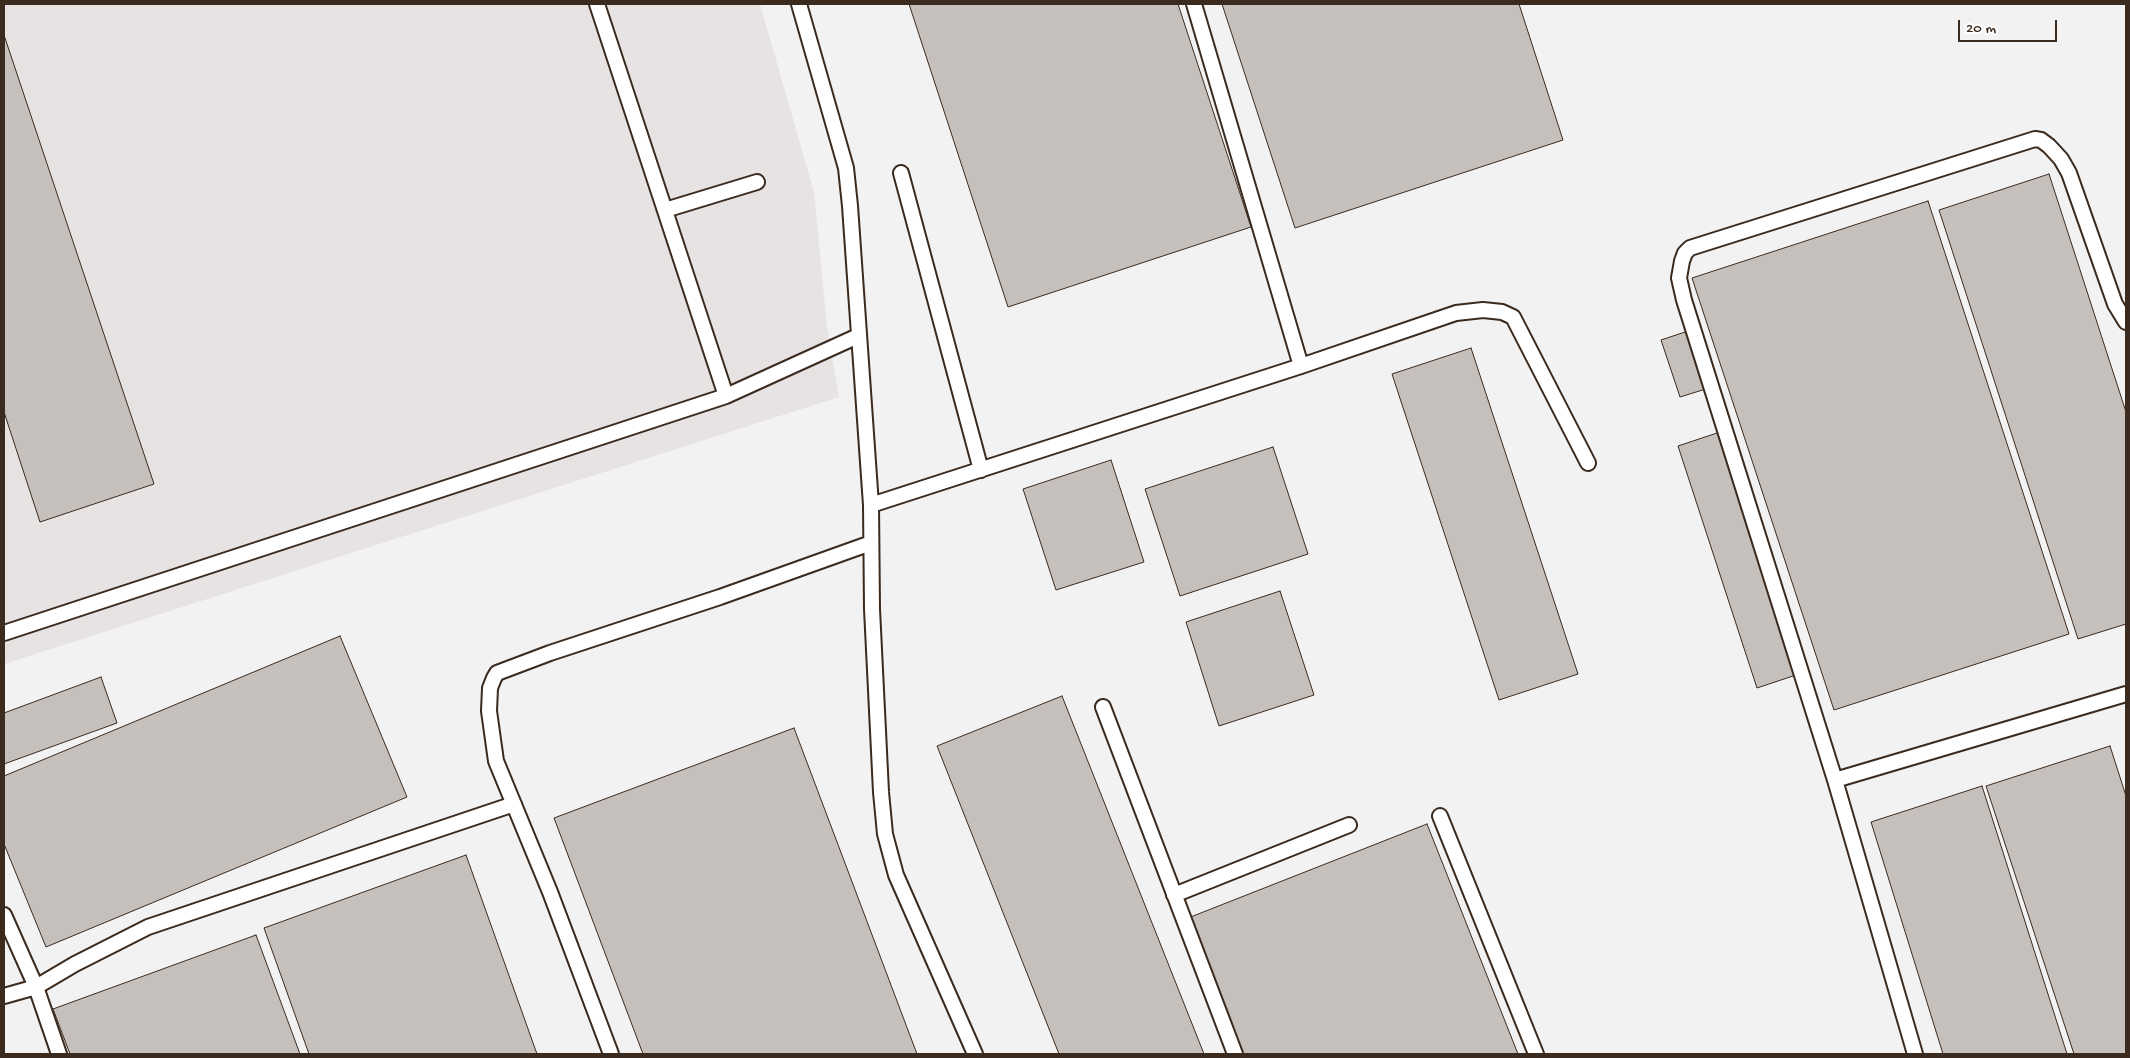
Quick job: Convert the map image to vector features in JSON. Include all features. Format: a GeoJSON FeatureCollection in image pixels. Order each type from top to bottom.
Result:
{"type":"FeatureCollection","features":[{"type":"Feature","properties":{"kind":"lane"},"geometry":{"type":"LineString","coordinates":[[597,4],[726,396]]}},
{"type":"Feature","properties":{"kind":"lane"},"geometry":{"type":"LineString","coordinates":[[799,4],[846,168],[850,206],[870,505],[881,792],[885,834],[896,875],[975,1054]]}},
{"type":"Feature","properties":{"kind":"lane"},"geometry":{"type":"LineString","coordinates":[[1194,4],[1301,366]]}},
{"type":"Feature","properties":{"kind":"lane"},"geometry":{"type":"LineString","coordinates":[[1915,1054],[1835,780],[1684,300],[1679,278],[1685,253],[1690,248],[2035,139],[2041,140],[2049,146],[2061,159],[2069,173],[2115,304],[2126,322]]}},
{"type":"Feature","properties":{"kind":"lane"},"geometry":{"type":"LineString","coordinates":[[901,173],[981,470]]}},
{"type":"Feature","properties":{"kind":"lane"},"geometry":{"type":"LineString","coordinates":[[665,210],[757,182]]}},
{"type":"Feature","properties":{"kind":"lane"},"geometry":{"type":"LineString","coordinates":[[870,505],[1301,366],[1456,313],[1483,310],[1502,312],[1513,317],[1588,463]]}},
{"type":"Feature","properties":{"kind":"lane"},"geometry":{"type":"LineString","coordinates":[[4,633],[726,396],[858,336]]}},
{"type":"Feature","properties":{"kind":"lane"},"geometry":{"type":"LineString","coordinates":[[611,1054],[550,892],[496,761],[490,731],[489,711],[490,688],[497,674],[550,653],[729,594],[871,542]]}},
{"type":"Feature","properties":{"kind":"lane"},"geometry":{"type":"LineString","coordinates":[[1835,780],[2126,694]]}},
{"type":"Feature","properties":{"kind":"lane"},"geometry":{"type":"LineString","coordinates":[[1103,707],[1235,1054]]}},
{"type":"Feature","properties":{"kind":"lane"},"geometry":{"type":"LineString","coordinates":[[4,996],[36,987],[75,964],[148,927],[514,804]]}},
{"type":"Feature","properties":{"kind":"lane"},"geometry":{"type":"LineString","coordinates":[[1440,816],[1536,1054]]}},
{"type":"Feature","properties":{"kind":"lane"},"geometry":{"type":"LineString","coordinates":[[1174,895],[1349,825]]}},
{"type":"Feature","properties":{"kind":"lane"},"geometry":{"type":"LineString","coordinates":[[4,915],[36,987],[59,1054]]}},
{"type":"Feature","properties":{"kind":"shaded area"},"geometry":{"type":"Polygon","coordinates":[[[4,4],[760,4],[814,192],[827,326],[839,397],[4,664],[4,4]]]}},
{"type":"Feature","properties":{"kind":"building"},"geometry":{"type":"Polygon","coordinates":[[[909,4],[1178,4],[1251,227],[1008,307],[909,4]]]}},
{"type":"Feature","properties":{"kind":"building"},"geometry":{"type":"Polygon","coordinates":[[[1222,4],[1519,4],[1563,140],[1295,228],[1222,4]]]}},
{"type":"Feature","properties":{"kind":"building"},"geometry":{"type":"Polygon","coordinates":[[[4,35],[154,484],[40,522],[4,412],[4,35]]]}},
{"type":"Feature","properties":{"kind":"building"},"geometry":{"type":"Polygon","coordinates":[[[2049,174],[2126,412],[2126,624],[2078,639],[1939,210],[2049,174]]]}},
{"type":"Feature","properties":{"kind":"building"},"geometry":{"type":"Polygon","coordinates":[[[1928,201],[2069,634],[1834,710],[1692,278],[1928,201]]]}},
{"type":"Feature","properties":{"kind":"building"},"geometry":{"type":"Polygon","coordinates":[[[1691,330],[1709,388],[1680,397],[1661,340],[1691,330]]]}},
{"type":"Feature","properties":{"kind":"building"},"geometry":{"type":"Polygon","coordinates":[[[1471,348],[1578,674],[1499,700],[1392,374],[1471,348]]]}},
{"type":"Feature","properties":{"kind":"building"},"geometry":{"type":"Polygon","coordinates":[[[1720,432],[1799,674],[1757,688],[1678,446],[1720,432]]]}},
{"type":"Feature","properties":{"kind":"building"},"geometry":{"type":"Polygon","coordinates":[[[1273,447],[1308,554],[1180,596],[1145,489],[1273,447]]]}},
{"type":"Feature","properties":{"kind":"building"},"geometry":{"type":"Polygon","coordinates":[[[1111,460],[1144,562],[1056,590],[1023,489],[1111,460]]]}},
{"type":"Feature","properties":{"kind":"building"},"geometry":{"type":"Polygon","coordinates":[[[1280,591],[1314,695],[1219,726],[1186,622],[1280,591]]]}},
{"type":"Feature","properties":{"kind":"building"},"geometry":{"type":"Polygon","coordinates":[[[340,636],[407,797],[46,947],[4,844],[4,776],[340,636]]]}},
{"type":"Feature","properties":{"kind":"building"},"geometry":{"type":"Polygon","coordinates":[[[101,677],[117,723],[4,764],[4,713],[101,677]]]}},
{"type":"Feature","properties":{"kind":"building"},"geometry":{"type":"Polygon","coordinates":[[[1062,696],[1204,1054],[1059,1054],[937,746],[1062,696]]]}},
{"type":"Feature","properties":{"kind":"building"},"geometry":{"type":"Polygon","coordinates":[[[794,728],[917,1054],[643,1054],[554,818],[794,728]]]}},
{"type":"Feature","properties":{"kind":"building"},"geometry":{"type":"Polygon","coordinates":[[[2110,746],[2126,796],[2126,1054],[2074,1054],[1986,786],[2110,746]]]}},
{"type":"Feature","properties":{"kind":"building"},"geometry":{"type":"Polygon","coordinates":[[[1982,786],[2067,1054],[1943,1054],[1871,822],[1982,786]]]}},
{"type":"Feature","properties":{"kind":"building"},"geometry":{"type":"Polygon","coordinates":[[[1427,824],[1518,1054],[1242,1054],[1188,918],[1427,824]]]}},
{"type":"Feature","properties":{"kind":"building"},"geometry":{"type":"Polygon","coordinates":[[[466,855],[537,1054],[309,1054],[264,928],[466,855]]]}},
{"type":"Feature","properties":{"kind":"building"},"geometry":{"type":"Polygon","coordinates":[[[256,935],[300,1054],[70,1054],[53,1009],[256,935]]]}}]}
